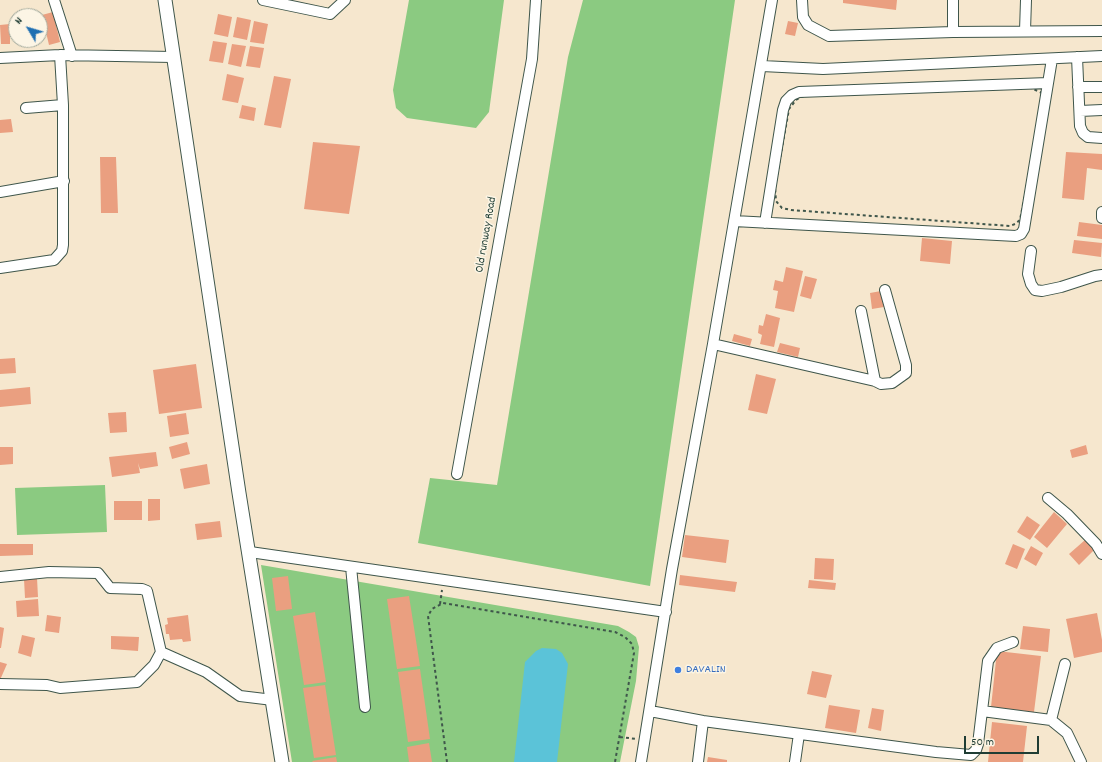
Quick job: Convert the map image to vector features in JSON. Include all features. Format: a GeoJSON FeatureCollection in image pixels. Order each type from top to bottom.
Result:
{"type":"FeatureCollection","features":[{"type":"Feature","properties":{"kind":"main road"},"geometry":{"type":"LineString","coordinates":[[165,0],[238,486],[250,552],[282,762]]}},
{"type":"Feature","properties":{"kind":"street"},"geometry":{"type":"LineString","coordinates":[[54,0],[72,56]]}},
{"type":"Feature","properties":{"kind":"street"},"geometry":{"type":"LineString","coordinates":[[263,0],[330,14],[345,0]]}},
{"type":"Feature","properties":{"kind":"street","name":"Old runway Road"},"geometry":{"type":"LineString","coordinates":[[457,474],[532,58],[536,0]]}},
{"type":"Feature","properties":{"kind":"street"},"geometry":{"type":"LineString","coordinates":[[641,762],[762,66],[772,0]]}},
{"type":"Feature","properties":{"kind":"street"},"geometry":{"type":"LineString","coordinates":[[802,0],[803,17],[808,25],[829,36],[953,32],[1102,31]]}},
{"type":"Feature","properties":{"kind":"street"},"geometry":{"type":"LineString","coordinates":[[953,0],[953,32]]}},
{"type":"Feature","properties":{"kind":"street"},"geometry":{"type":"LineString","coordinates":[[1025,31],[1026,0]]}},
{"type":"Feature","properties":{"kind":"street"},"geometry":{"type":"LineString","coordinates":[[0,268],[54,260],[59,256],[64,245],[63,105],[60,55]]}},
{"type":"Feature","properties":{"kind":"street"},"geometry":{"type":"LineString","coordinates":[[0,58],[60,55],[173,57]]}},
{"type":"Feature","properties":{"kind":"street"},"geometry":{"type":"LineString","coordinates":[[762,66],[823,69],[1102,56]]}},
{"type":"Feature","properties":{"kind":"street"},"geometry":{"type":"LineString","coordinates":[[734,221],[765,224],[1016,236],[1021,234],[1024,229],[1052,58]]}},
{"type":"Feature","properties":{"kind":"street"},"geometry":{"type":"LineString","coordinates":[[1076,58],[1083,133],[1088,137],[1102,138]]}},
{"type":"Feature","properties":{"kind":"street"},"geometry":{"type":"LineString","coordinates":[[765,224],[783,110],[786,101],[792,95],[799,92],[1048,83]]}},
{"type":"Feature","properties":{"kind":"street"},"geometry":{"type":"LineString","coordinates":[[1078,87],[1102,87]]}},
{"type":"Feature","properties":{"kind":"street"},"geometry":{"type":"LineString","coordinates":[[26,108],[63,105]]}},
{"type":"Feature","properties":{"kind":"street"},"geometry":{"type":"LineString","coordinates":[[1080,111],[1102,110]]}},
{"type":"Feature","properties":{"kind":"street"},"geometry":{"type":"LineString","coordinates":[[0,192],[64,182]]}},
{"type":"Feature","properties":{"kind":"street"},"geometry":{"type":"LineString","coordinates":[[1102,212],[1102,218]]}},
{"type":"Feature","properties":{"kind":"street"},"geometry":{"type":"LineString","coordinates":[[1031,251],[1028,274],[1031,284],[1035,290],[1042,291],[1061,287],[1102,275]]}},
{"type":"Feature","properties":{"kind":"street"},"geometry":{"type":"LineString","coordinates":[[713,344],[875,380],[886,384],[900,378],[906,373],[906,365],[884,290]]}},
{"type":"Feature","properties":{"kind":"street"},"geometry":{"type":"LineString","coordinates":[[861,311],[875,380]]}},
{"type":"Feature","properties":{"kind":"street"},"geometry":{"type":"LineString","coordinates":[[1048,498],[1067,514],[1096,544],[1102,554]]}},
{"type":"Feature","properties":{"kind":"street"},"geometry":{"type":"LineString","coordinates":[[250,552],[666,612]]}},
{"type":"Feature","properties":{"kind":"street"},"geometry":{"type":"LineString","coordinates":[[351,567],[365,707]]}},
{"type":"Feature","properties":{"kind":"street"},"geometry":{"type":"LineString","coordinates":[[0,577],[49,572],[98,574],[110,588],[147,590],[161,652],[154,665],[137,682],[60,688],[47,685],[0,684]]}},
{"type":"Feature","properties":{"kind":"street"},"geometry":{"type":"LineString","coordinates":[[974,762],[988,661],[997,648],[1013,642]]}},
{"type":"Feature","properties":{"kind":"street"},"geometry":{"type":"LineString","coordinates":[[161,652],[206,672],[240,696],[273,700]]}},
{"type":"Feature","properties":{"kind":"street"},"geometry":{"type":"LineString","coordinates":[[1051,720],[1065,664]]}},
{"type":"Feature","properties":{"kind":"street"},"geometry":{"type":"LineString","coordinates":[[650,711],[704,721],[936,752],[971,755],[976,750]]}},
{"type":"Feature","properties":{"kind":"street"},"geometry":{"type":"LineString","coordinates":[[982,711],[1051,720],[1067,733],[1081,762]]}},
{"type":"Feature","properties":{"kind":"street"},"geometry":{"type":"LineString","coordinates":[[698,762],[704,721]]}},
{"type":"Feature","properties":{"kind":"street"},"geometry":{"type":"LineString","coordinates":[[795,762],[799,734]]}},
{"type":"Feature","properties":{"kind":"path"},"geometry":{"type":"LineString","coordinates":[[1030,87],[1038,90],[1042,93],[1043,99],[1020,220],[1010,226],[782,208],[776,201],[775,187],[789,109],[796,100],[807,95],[1030,87]]}},
{"type":"Feature","properties":{"kind":"path"},"geometry":{"type":"LineString","coordinates":[[440,604],[444,580]]}},
{"type":"Feature","properties":{"kind":"path"},"geometry":{"type":"LineString","coordinates":[[447,762],[428,616],[432,609],[443,603],[615,632],[625,637],[632,644],[634,653],[615,762]]}},
{"type":"Feature","properties":{"kind":"path"},"geometry":{"type":"LineString","coordinates":[[620,737],[645,740]]}},
{"type":"Feature","properties":{"kind":"green space"},"geometry":{"type":"Polygon","coordinates":[[[409,0],[504,0],[489,112],[476,128],[407,118],[396,108],[393,90],[409,0]]]}},
{"type":"Feature","properties":{"kind":"green space"},"geometry":{"type":"Polygon","coordinates":[[[583,0],[735,0],[650,586],[418,543],[430,478],[497,485],[568,57],[583,0]]]}},
{"type":"Feature","properties":{"kind":"green space"},"geometry":{"type":"Polygon","coordinates":[[[105,485],[107,532],[17,535],[15,488],[105,485]]]}},
{"type":"Feature","properties":{"kind":"green space"},"geometry":{"type":"Polygon","coordinates":[[[261,565],[618,626],[629,632],[636,637],[639,647],[636,681],[620,762],[292,762],[261,565]]]}},
{"type":"Feature","properties":{"kind":"water"},"geometry":{"type":"Polygon","coordinates":[[[542,648],[556,649],[562,653],[568,664],[557,762],[514,762],[525,662],[536,651],[542,648]]]}},
{"type":"Feature","properties":{"kind":"building"},"geometry":{"type":"Polygon","coordinates":[[[843,0],[897,0],[896,10],[843,3],[843,0]]]}},
{"type":"Feature","properties":{"kind":"building"},"geometry":{"type":"Polygon","coordinates":[[[53,12],[60,42],[49,45],[48,41],[48,13],[53,12]]]}},
{"type":"Feature","properties":{"kind":"building"},"geometry":{"type":"Polygon","coordinates":[[[218,14],[232,17],[228,37],[214,34],[218,14]]]}},
{"type":"Feature","properties":{"kind":"building"},"geometry":{"type":"Polygon","coordinates":[[[237,17],[251,20],[247,40],[233,37],[237,17]]]}},
{"type":"Feature","properties":{"kind":"building"},"geometry":{"type":"Polygon","coordinates":[[[254,21],[268,24],[264,44],[250,42],[254,21]]]}},
{"type":"Feature","properties":{"kind":"building"},"geometry":{"type":"Polygon","coordinates":[[[788,21],[798,23],[795,36],[785,34],[788,21]]]}},
{"type":"Feature","properties":{"kind":"building"},"geometry":{"type":"Polygon","coordinates":[[[8,24],[8,44],[1,44],[0,25],[8,24]]]}},
{"type":"Feature","properties":{"kind":"building"},"geometry":{"type":"Polygon","coordinates":[[[213,41],[227,43],[223,63],[209,61],[213,41]]]}},
{"type":"Feature","properties":{"kind":"building"},"geometry":{"type":"Polygon","coordinates":[[[232,44],[246,46],[241,67],[228,64],[232,44]]]}},
{"type":"Feature","properties":{"kind":"building"},"geometry":{"type":"Polygon","coordinates":[[[250,46],[264,48],[260,68],[246,66],[250,46]]]}},
{"type":"Feature","properties":{"kind":"building"},"geometry":{"type":"Polygon","coordinates":[[[227,74],[244,78],[238,103],[222,100],[227,74]]]}},
{"type":"Feature","properties":{"kind":"building"},"geometry":{"type":"Polygon","coordinates":[[[274,76],[291,79],[281,128],[264,125],[274,76]]]}},
{"type":"Feature","properties":{"kind":"building"},"geometry":{"type":"Polygon","coordinates":[[[242,105],[256,108],[254,121],[239,118],[242,105]]]}},
{"type":"Feature","properties":{"kind":"building"},"geometry":{"type":"Polygon","coordinates":[[[11,119],[13,132],[0,133],[0,120],[11,119]]]}},
{"type":"Feature","properties":{"kind":"building"},"geometry":{"type":"Polygon","coordinates":[[[313,142],[360,146],[349,214],[304,209],[313,142]]]}},
{"type":"Feature","properties":{"kind":"building"},"geometry":{"type":"Polygon","coordinates":[[[1066,152],[1102,154],[1102,170],[1087,168],[1084,200],[1062,198],[1066,152]]]}},
{"type":"Feature","properties":{"kind":"building"},"geometry":{"type":"Polygon","coordinates":[[[100,157],[116,157],[118,213],[101,213],[100,157]]]}},
{"type":"Feature","properties":{"kind":"building"},"geometry":{"type":"Polygon","coordinates":[[[1079,222],[1102,225],[1102,239],[1077,236],[1079,222]]]}},
{"type":"Feature","properties":{"kind":"building"},"geometry":{"type":"Polygon","coordinates":[[[922,238],[952,241],[950,264],[920,261],[922,238]]]}},
{"type":"Feature","properties":{"kind":"building"},"geometry":{"type":"Polygon","coordinates":[[[1074,240],[1102,243],[1101,257],[1072,253],[1074,240]]]}},
{"type":"Feature","properties":{"kind":"building"},"geometry":{"type":"Polygon","coordinates":[[[786,267],[803,271],[794,312],[775,308],[778,291],[773,290],[775,280],[783,282],[786,267]]]}},
{"type":"Feature","properties":{"kind":"building"},"geometry":{"type":"Polygon","coordinates":[[[805,276],[817,279],[811,299],[800,296],[805,276]]]}},
{"type":"Feature","properties":{"kind":"building"},"geometry":{"type":"Polygon","coordinates":[[[881,291],[884,307],[872,309],[870,293],[881,291]]]}},
{"type":"Feature","properties":{"kind":"building"},"geometry":{"type":"Polygon","coordinates":[[[766,314],[780,318],[774,347],[760,344],[762,335],[758,333],[759,325],[763,326],[766,314]]]}},
{"type":"Feature","properties":{"kind":"building"},"geometry":{"type":"Polygon","coordinates":[[[734,334],[752,339],[750,346],[732,341],[734,334]]]}},
{"type":"Feature","properties":{"kind":"building"},"geometry":{"type":"Polygon","coordinates":[[[780,343],[800,348],[798,357],[777,352],[780,343]]]}},
{"type":"Feature","properties":{"kind":"building"},"geometry":{"type":"Polygon","coordinates":[[[15,358],[16,373],[0,374],[0,359],[15,358]]]}},
{"type":"Feature","properties":{"kind":"building"},"geometry":{"type":"Polygon","coordinates":[[[196,364],[202,408],[159,414],[153,370],[196,364]]]}},
{"type":"Feature","properties":{"kind":"building"},"geometry":{"type":"Polygon","coordinates":[[[756,374],[776,379],[767,414],[748,410],[756,374]]]}},
{"type":"Feature","properties":{"kind":"building"},"geometry":{"type":"Polygon","coordinates":[[[30,387],[31,404],[0,407],[0,390],[30,387]]]}},
{"type":"Feature","properties":{"kind":"building"},"geometry":{"type":"Polygon","coordinates":[[[126,412],[127,432],[110,433],[108,413],[126,412]]]}},
{"type":"Feature","properties":{"kind":"building"},"geometry":{"type":"Polygon","coordinates":[[[186,413],[189,434],[170,437],[167,416],[186,413]]]}},
{"type":"Feature","properties":{"kind":"building"},"geometry":{"type":"Polygon","coordinates":[[[187,442],[190,454],[172,459],[169,447],[187,442]]]}},
{"type":"Feature","properties":{"kind":"building"},"geometry":{"type":"Polygon","coordinates":[[[1086,445],[1088,454],[1072,458],[1070,450],[1086,445]]]}},
{"type":"Feature","properties":{"kind":"building"},"geometry":{"type":"Polygon","coordinates":[[[0,447],[13,447],[13,464],[0,465],[0,447]]]}},
{"type":"Feature","properties":{"kind":"building"},"geometry":{"type":"Polygon","coordinates":[[[156,452],[158,466],[140,469],[138,463],[140,473],[112,477],[109,457],[156,452]]]}},
{"type":"Feature","properties":{"kind":"building"},"geometry":{"type":"Polygon","coordinates":[[[207,464],[210,484],[184,489],[180,469],[207,464]]]}},
{"type":"Feature","properties":{"kind":"building"},"geometry":{"type":"Polygon","coordinates":[[[148,499],[160,499],[160,520],[148,521],[148,499]]]}},
{"type":"Feature","properties":{"kind":"building"},"geometry":{"type":"Polygon","coordinates":[[[114,501],[142,501],[142,520],[114,520],[114,501]]]}},
{"type":"Feature","properties":{"kind":"building"},"geometry":{"type":"Polygon","coordinates":[[[1054,512],[1067,524],[1047,548],[1034,537],[1054,512]]]}},
{"type":"Feature","properties":{"kind":"building"},"geometry":{"type":"Polygon","coordinates":[[[1027,516],[1040,525],[1030,540],[1017,532],[1027,516]]]}},
{"type":"Feature","properties":{"kind":"building"},"geometry":{"type":"Polygon","coordinates":[[[220,521],[222,537],[197,540],[195,524],[220,521]]]}},
{"type":"Feature","properties":{"kind":"building"},"geometry":{"type":"Polygon","coordinates":[[[685,535],[729,540],[726,563],[682,557],[685,535]]]}},
{"type":"Feature","properties":{"kind":"building"},"geometry":{"type":"Polygon","coordinates":[[[1085,540],[1094,550],[1079,565],[1069,554],[1085,540]]]}},
{"type":"Feature","properties":{"kind":"building"},"geometry":{"type":"Polygon","coordinates":[[[0,544],[33,544],[33,555],[0,556],[0,544]]]}},
{"type":"Feature","properties":{"kind":"building"},"geometry":{"type":"Polygon","coordinates":[[[1013,544],[1025,549],[1017,569],[1005,564],[1013,544]]]}},
{"type":"Feature","properties":{"kind":"building"},"geometry":{"type":"Polygon","coordinates":[[[1031,546],[1043,553],[1036,566],[1024,559],[1031,546]]]}},
{"type":"Feature","properties":{"kind":"building"},"geometry":{"type":"Polygon","coordinates":[[[815,558],[834,559],[833,580],[814,579],[815,558]]]}},
{"type":"Feature","properties":{"kind":"building"},"geometry":{"type":"Polygon","coordinates":[[[680,575],[737,582],[735,592],[679,585],[680,575]]]}},
{"type":"Feature","properties":{"kind":"building"},"geometry":{"type":"Polygon","coordinates":[[[288,576],[292,609],[276,611],[272,578],[288,576]]]}},
{"type":"Feature","properties":{"kind":"building"},"geometry":{"type":"Polygon","coordinates":[[[37,578],[38,597],[25,598],[24,579],[37,578]]]}},
{"type":"Feature","properties":{"kind":"building"},"geometry":{"type":"Polygon","coordinates":[[[809,580],[836,583],[835,590],[808,588],[809,580]]]}},
{"type":"Feature","properties":{"kind":"building"},"geometry":{"type":"Polygon","coordinates":[[[409,596],[420,666],[397,669],[387,599],[409,596]]]}},
{"type":"Feature","properties":{"kind":"building"},"geometry":{"type":"Polygon","coordinates":[[[38,599],[39,616],[17,617],[16,601],[38,599]]]}},
{"type":"Feature","properties":{"kind":"building"},"geometry":{"type":"Polygon","coordinates":[[[315,612],[326,682],[304,685],[293,616],[315,612]]]}},
{"type":"Feature","properties":{"kind":"building"},"geometry":{"type":"Polygon","coordinates":[[[1097,613],[1102,640],[1102,652],[1074,658],[1066,619],[1097,613]]]}},
{"type":"Feature","properties":{"kind":"building"},"geometry":{"type":"Polygon","coordinates":[[[47,615],[61,617],[59,633],[45,631],[47,615]]]}},
{"type":"Feature","properties":{"kind":"building"},"geometry":{"type":"Polygon","coordinates":[[[188,615],[191,641],[183,642],[182,639],[170,640],[169,634],[166,634],[165,625],[168,624],[167,618],[188,615]]]}},
{"type":"Feature","properties":{"kind":"building"},"geometry":{"type":"Polygon","coordinates":[[[1023,626],[1050,629],[1048,652],[1020,649],[1023,626]]]}},
{"type":"Feature","properties":{"kind":"building"},"geometry":{"type":"Polygon","coordinates":[[[0,627],[4,628],[1,648],[0,648],[0,627]]]}},
{"type":"Feature","properties":{"kind":"building"},"geometry":{"type":"Polygon","coordinates":[[[22,635],[35,638],[31,657],[18,653],[22,635]]]}},
{"type":"Feature","properties":{"kind":"building"},"geometry":{"type":"Polygon","coordinates":[[[111,636],[139,637],[138,651],[111,649],[111,636]]]}},
{"type":"Feature","properties":{"kind":"building"},"geometry":{"type":"Polygon","coordinates":[[[997,651],[1041,656],[1034,712],[991,707],[997,651]]]}},
{"type":"Feature","properties":{"kind":"building"},"geometry":{"type":"Polygon","coordinates":[[[0,662],[7,664],[0,680],[0,662]]]}},
{"type":"Feature","properties":{"kind":"building"},"geometry":{"type":"Polygon","coordinates":[[[420,669],[430,739],[408,742],[398,672],[420,669]]]}},
{"type":"Feature","properties":{"kind":"building"},"geometry":{"type":"Polygon","coordinates":[[[812,671],[832,675],[826,698],[807,694],[812,671]]]}},
{"type":"Feature","properties":{"kind":"building"},"geometry":{"type":"Polygon","coordinates":[[[325,685],[336,755],[314,758],[303,688],[325,685]]]}},
{"type":"Feature","properties":{"kind":"building"},"geometry":{"type":"Polygon","coordinates":[[[829,705],[860,710],[856,733],[825,728],[829,705]]]}},
{"type":"Feature","properties":{"kind":"building"},"geometry":{"type":"Polygon","coordinates":[[[872,708],[884,710],[881,731],[868,728],[872,708]]]}},
{"type":"Feature","properties":{"kind":"building"},"geometry":{"type":"Polygon","coordinates":[[[992,722],[1027,726],[1023,762],[988,762],[992,722]]]}},
{"type":"Feature","properties":{"kind":"building"},"geometry":{"type":"Polygon","coordinates":[[[429,743],[432,762],[409,762],[407,747],[429,743]]]}},
{"type":"Feature","properties":{"kind":"building"},"geometry":{"type":"Polygon","coordinates":[[[336,757],[337,762],[312,761],[336,757]]]}},
{"type":"Feature","properties":{"kind":"building"},"geometry":{"type":"Polygon","coordinates":[[[708,757],[727,760],[727,762],[707,762],[708,757]]]}},
{"type":"Feature","properties":{"kind":"place","name":"DAVALIN"},"geometry":{"type":"Point","coordinates":[678,670]}}]}
